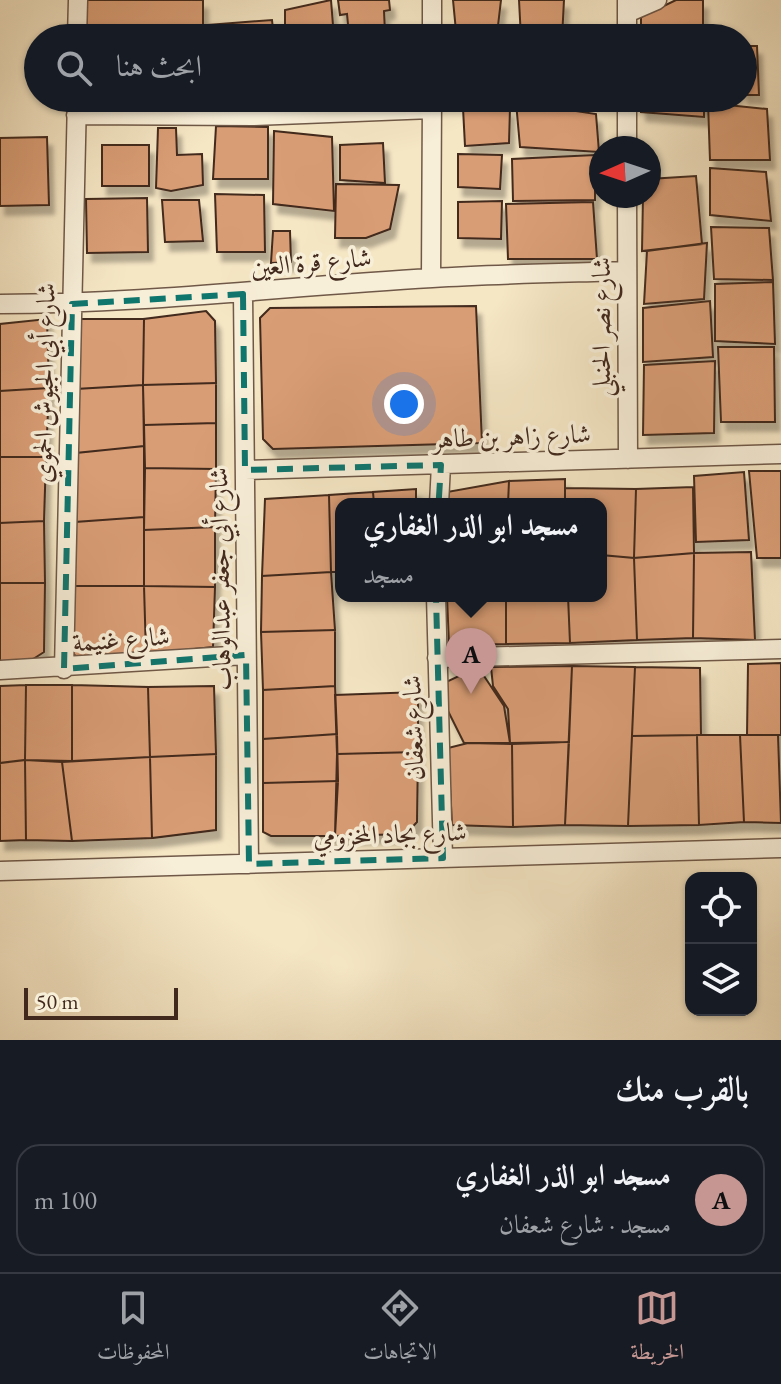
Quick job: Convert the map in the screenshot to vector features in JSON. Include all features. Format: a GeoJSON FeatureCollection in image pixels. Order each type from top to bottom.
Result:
{"type":"FeatureCollection","features":[{"type":"Feature","properties":{"kind":"street"},"geometry":{"type":"LineString","coordinates":[[77,24],[78,0]]}},
{"type":"Feature","properties":{"kind":"street"},"geometry":{"type":"LineString","coordinates":[[432,0],[432,24]]}},
{"type":"Feature","properties":{"kind":"street"},"geometry":{"type":"LineString","coordinates":[[627,7],[657,0]]}},
{"type":"Feature","properties":{"kind":"street","name":"شارع أبي الجيوش الحموي"},"geometry":{"type":"LineString","coordinates":[[64,669],[76,112]]}},
{"type":"Feature","properties":{"kind":"street"},"geometry":{"type":"LineString","coordinates":[[183,112],[254,116],[313,112]]}},
{"type":"Feature","properties":{"kind":"street"},"geometry":{"type":"LineString","coordinates":[[431,278],[432,112]]}},
{"type":"Feature","properties":{"kind":"street"},"geometry":{"type":"LineString","coordinates":[[627,112],[627,136]]}},
{"type":"Feature","properties":{"kind":"street","name":"شارع نصر الحنبلي"},"geometry":{"type":"LineString","coordinates":[[627,208],[628,459]]}},
{"type":"Feature","properties":{"kind":"street","name":"شارع قرة العين"},"geometry":{"type":"LineString","coordinates":[[0,304],[72,304],[431,278],[627,271]]}},
{"type":"Feature","properties":{"kind":"street","name":"شارع أبي جعفر عبدالوهاب"},"geometry":{"type":"LineString","coordinates":[[243,294],[249,864]]}},
{"type":"Feature","properties":{"kind":"street","name":"شارع زاهر بن طاهر"},"geometry":{"type":"LineString","coordinates":[[245,470],[781,454]]}},
{"type":"Feature","properties":{"kind":"street"},"geometry":{"type":"LineString","coordinates":[[439,498],[441,465]]}},
{"type":"Feature","properties":{"kind":"street","name":"شارع شعفان"},"geometry":{"type":"LineString","coordinates":[[436,602],[443,858]]}},
{"type":"Feature","properties":{"kind":"street"},"geometry":{"type":"LineString","coordinates":[[437,658],[781,649]]}},
{"type":"Feature","properties":{"kind":"street","name":"شارع غنيمة"},"geometry":{"type":"LineString","coordinates":[[0,670],[64,669],[246,655]]}},
{"type":"Feature","properties":{"kind":"street","name":"شارع بجاد المخزومي"},"geometry":{"type":"LineString","coordinates":[[0,871],[781,848]]}},
{"type":"Feature","properties":{"kind":"highlighted area"},"geometry":{"type":"Polygon","coordinates":[[[243,294],[245,470],[441,465],[435,560],[443,858],[249,864],[246,655],[64,669],[72,304],[243,294]]]}},
{"type":"Feature","properties":{"kind":"building"},"geometry":{"type":"Polygon","coordinates":[[[78,0],[203,0],[203,24],[79,24],[78,0]]]}},
{"type":"Feature","properties":{"kind":"building"},"geometry":{"type":"Polygon","coordinates":[[[331,0],[333,24],[285,24],[285,10],[331,0]]]}},
{"type":"Feature","properties":{"kind":"building"},"geometry":{"type":"Polygon","coordinates":[[[338,0],[389,0],[390,10],[384,11],[385,24],[348,24],[347,14],[340,15],[338,0]]]}},
{"type":"Feature","properties":{"kind":"building"},"geometry":{"type":"Polygon","coordinates":[[[453,0],[501,0],[498,24],[455,24],[453,0]]]}},
{"type":"Feature","properties":{"kind":"building"},"geometry":{"type":"Polygon","coordinates":[[[519,0],[564,0],[563,24],[520,24],[519,0]]]}},
{"type":"Feature","properties":{"kind":"building"},"geometry":{"type":"Polygon","coordinates":[[[676,0],[703,0],[703,24],[641,24],[641,17],[676,0]]]}},
{"type":"Feature","properties":{"kind":"building"},"geometry":{"type":"Polygon","coordinates":[[[272,20],[272,24],[221,24],[272,20]]]}},
{"type":"Feature","properties":{"kind":"building"},"geometry":{"type":"Polygon","coordinates":[[[757,46],[759,95],[757,95],[757,46]]]}},
{"type":"Feature","properties":{"kind":"building"},"geometry":{"type":"Polygon","coordinates":[[[757,108],[767,109],[770,160],[710,160],[708,112],[757,112],[757,108]]]}},
{"type":"Feature","properties":{"kind":"building"},"geometry":{"type":"Polygon","coordinates":[[[463,112],[510,112],[509,143],[465,146],[463,112]]]}},
{"type":"Feature","properties":{"kind":"building"},"geometry":{"type":"Polygon","coordinates":[[[517,112],[596,114],[598,136],[589,136],[589,151],[520,147],[517,112]]]}},
{"type":"Feature","properties":{"kind":"building"},"geometry":{"type":"Polygon","coordinates":[[[641,112],[704,112],[704,117],[641,112]]]}},
{"type":"Feature","properties":{"kind":"building"},"geometry":{"type":"Polygon","coordinates":[[[216,126],[268,127],[268,179],[213,179],[216,126]]]}},
{"type":"Feature","properties":{"kind":"building"},"geometry":{"type":"Polygon","coordinates":[[[158,128],[176,128],[177,155],[202,154],[203,185],[171,191],[156,188],[158,128]]]}},
{"type":"Feature","properties":{"kind":"building"},"geometry":{"type":"Polygon","coordinates":[[[274,131],[332,137],[334,211],[273,204],[274,131]]]}},
{"type":"Feature","properties":{"kind":"building"},"geometry":{"type":"Polygon","coordinates":[[[47,137],[49,205],[0,206],[0,138],[47,137]]]}},
{"type":"Feature","properties":{"kind":"building"},"geometry":{"type":"Polygon","coordinates":[[[383,143],[385,183],[340,180],[340,145],[383,143]]]}},
{"type":"Feature","properties":{"kind":"building"},"geometry":{"type":"Polygon","coordinates":[[[102,145],[149,145],[149,186],[102,186],[102,145]]]}},
{"type":"Feature","properties":{"kind":"building"},"geometry":{"type":"Polygon","coordinates":[[[458,154],[502,155],[500,189],[458,187],[458,154]]]}},
{"type":"Feature","properties":{"kind":"building"},"geometry":{"type":"Polygon","coordinates":[[[589,155],[589,200],[513,201],[512,159],[589,155]]]}},
{"type":"Feature","properties":{"kind":"building"},"geometry":{"type":"Polygon","coordinates":[[[710,168],[766,172],[771,221],[710,215],[710,168]]]}},
{"type":"Feature","properties":{"kind":"building"},"geometry":{"type":"Polygon","coordinates":[[[696,176],[702,244],[642,251],[643,208],[661,208],[661,178],[696,176]]]}},
{"type":"Feature","properties":{"kind":"building"},"geometry":{"type":"Polygon","coordinates":[[[336,184],[399,185],[390,229],[366,238],[335,238],[336,184]]]}},
{"type":"Feature","properties":{"kind":"building"},"geometry":{"type":"Polygon","coordinates":[[[215,194],[264,195],[265,252],[217,252],[215,194]]]}},
{"type":"Feature","properties":{"kind":"building"},"geometry":{"type":"Polygon","coordinates":[[[147,198],[148,252],[87,253],[86,199],[147,198]]]}},
{"type":"Feature","properties":{"kind":"building"},"geometry":{"type":"Polygon","coordinates":[[[162,200],[199,200],[203,241],[165,242],[162,200]]]}},
{"type":"Feature","properties":{"kind":"building"},"geometry":{"type":"Polygon","coordinates":[[[502,201],[501,239],[458,238],[458,202],[502,201]]]}},
{"type":"Feature","properties":{"kind":"building"},"geometry":{"type":"Polygon","coordinates":[[[589,202],[589,208],[593,208],[597,259],[508,259],[506,204],[589,202]]]}},
{"type":"Feature","properties":{"kind":"building"},"geometry":{"type":"Polygon","coordinates":[[[711,227],[769,228],[773,280],[714,279],[711,227]]]}},
{"type":"Feature","properties":{"kind":"building"},"geometry":{"type":"Polygon","coordinates":[[[273,231],[290,231],[291,262],[271,263],[273,231]]]}},
{"type":"Feature","properties":{"kind":"building"},"geometry":{"type":"Polygon","coordinates":[[[707,243],[704,299],[644,304],[647,251],[707,243]]]}},
{"type":"Feature","properties":{"kind":"building"},"geometry":{"type":"Polygon","coordinates":[[[773,282],[775,344],[715,341],[715,284],[773,282]]]}},
{"type":"Feature","properties":{"kind":"building"},"geometry":{"type":"Polygon","coordinates":[[[710,301],[713,357],[643,362],[643,308],[710,301]]]}},
{"type":"Feature","properties":{"kind":"building"},"geometry":{"type":"Polygon","coordinates":[[[476,306],[482,443],[273,449],[263,439],[260,318],[270,308],[476,306]]]}},
{"type":"Feature","properties":{"kind":"building"},"geometry":{"type":"Polygon","coordinates":[[[206,311],[215,321],[216,383],[143,385],[144,319],[206,311]]]}},
{"type":"Feature","properties":{"kind":"building"},"geometry":{"type":"Polygon","coordinates":[[[47,319],[49,388],[0,391],[0,324],[47,319]]]}},
{"type":"Feature","properties":{"kind":"building"},"geometry":{"type":"Polygon","coordinates":[[[77,319],[144,319],[143,385],[76,389],[77,319]]]}},
{"type":"Feature","properties":{"kind":"building"},"geometry":{"type":"Polygon","coordinates":[[[718,347],[774,347],[775,422],[721,422],[718,347]]]}},
{"type":"Feature","properties":{"kind":"building"},"geometry":{"type":"Polygon","coordinates":[[[715,361],[714,433],[643,435],[644,365],[715,361]]]}},
{"type":"Feature","properties":{"kind":"building"},"geometry":{"type":"Polygon","coordinates":[[[216,383],[216,423],[144,425],[143,385],[216,383]]]}},
{"type":"Feature","properties":{"kind":"building"},"geometry":{"type":"Polygon","coordinates":[[[143,385],[144,446],[76,453],[76,389],[143,385]]]}},
{"type":"Feature","properties":{"kind":"building"},"geometry":{"type":"Polygon","coordinates":[[[49,388],[46,457],[0,457],[0,391],[49,388]]]}},
{"type":"Feature","properties":{"kind":"building"},"geometry":{"type":"Polygon","coordinates":[[[216,423],[216,469],[145,468],[144,425],[216,423]]]}},
{"type":"Feature","properties":{"kind":"building"},"geometry":{"type":"Polygon","coordinates":[[[144,446],[144,517],[75,522],[76,453],[144,446]]]}},
{"type":"Feature","properties":{"kind":"building"},"geometry":{"type":"Polygon","coordinates":[[[0,457],[46,457],[44,521],[0,523],[0,457]]]}},
{"type":"Feature","properties":{"kind":"building"},"geometry":{"type":"Polygon","coordinates":[[[145,468],[216,469],[215,527],[144,530],[145,468]]]}},
{"type":"Feature","properties":{"kind":"building"},"geometry":{"type":"Polygon","coordinates":[[[749,471],[781,471],[781,558],[757,558],[749,471]]]}},
{"type":"Feature","properties":{"kind":"building"},"geometry":{"type":"Polygon","coordinates":[[[744,472],[749,540],[696,542],[694,476],[744,472]]]}},
{"type":"Feature","properties":{"kind":"building"},"geometry":{"type":"Polygon","coordinates":[[[565,479],[565,498],[508,498],[509,481],[565,479]]]}},
{"type":"Feature","properties":{"kind":"building"},"geometry":{"type":"Polygon","coordinates":[[[509,481],[508,498],[447,498],[447,492],[509,481]]]}},
{"type":"Feature","properties":{"kind":"building"},"geometry":{"type":"Polygon","coordinates":[[[693,487],[694,553],[634,558],[636,489],[693,487]]]}},
{"type":"Feature","properties":{"kind":"building"},"geometry":{"type":"Polygon","coordinates":[[[565,488],[636,489],[634,558],[607,556],[607,498],[565,498],[565,488]]]}},
{"type":"Feature","properties":{"kind":"building"},"geometry":{"type":"Polygon","coordinates":[[[416,489],[416,498],[374,498],[373,492],[416,489]]]}},
{"type":"Feature","properties":{"kind":"building"},"geometry":{"type":"Polygon","coordinates":[[[373,492],[374,498],[335,498],[335,572],[331,572],[329,495],[373,492]]]}},
{"type":"Feature","properties":{"kind":"building"},"geometry":{"type":"Polygon","coordinates":[[[329,495],[331,572],[262,576],[265,499],[329,495]]]}},
{"type":"Feature","properties":{"kind":"building"},"geometry":{"type":"Polygon","coordinates":[[[144,517],[144,586],[72,586],[75,522],[144,517]]]}},
{"type":"Feature","properties":{"kind":"building"},"geometry":{"type":"Polygon","coordinates":[[[44,521],[45,583],[0,583],[0,523],[44,521]]]}},
{"type":"Feature","properties":{"kind":"building"},"geometry":{"type":"Polygon","coordinates":[[[215,527],[215,587],[144,586],[144,530],[215,527]]]}},
{"type":"Feature","properties":{"kind":"building"},"geometry":{"type":"Polygon","coordinates":[[[751,552],[755,640],[693,638],[694,553],[751,552]]]}},
{"type":"Feature","properties":{"kind":"building"},"geometry":{"type":"Polygon","coordinates":[[[694,553],[693,638],[637,640],[634,558],[694,553]]]}},
{"type":"Feature","properties":{"kind":"building"},"geometry":{"type":"Polygon","coordinates":[[[607,556],[634,558],[637,640],[570,643],[568,602],[607,602],[607,556]]]}},
{"type":"Feature","properties":{"kind":"building"},"geometry":{"type":"Polygon","coordinates":[[[331,572],[335,630],[261,632],[262,576],[331,572]]]}},
{"type":"Feature","properties":{"kind":"building"},"geometry":{"type":"Polygon","coordinates":[[[0,583],[45,583],[44,652],[30,661],[0,661],[0,583]]]}},
{"type":"Feature","properties":{"kind":"building"},"geometry":{"type":"Polygon","coordinates":[[[72,586],[144,586],[146,654],[78,658],[71,652],[72,586]]]}},
{"type":"Feature","properties":{"kind":"building"},"geometry":{"type":"Polygon","coordinates":[[[144,586],[215,587],[213,647],[146,654],[144,586]]]}},
{"type":"Feature","properties":{"kind":"building"},"geometry":{"type":"Polygon","coordinates":[[[447,602],[506,602],[506,644],[449,645],[447,602]]]}},
{"type":"Feature","properties":{"kind":"building"},"geometry":{"type":"Polygon","coordinates":[[[506,602],[568,602],[570,643],[506,644],[506,602]]]}},
{"type":"Feature","properties":{"kind":"building"},"geometry":{"type":"Polygon","coordinates":[[[335,630],[335,686],[263,690],[261,632],[335,630]]]}},
{"type":"Feature","properties":{"kind":"building"},"geometry":{"type":"Polygon","coordinates":[[[781,663],[781,735],[747,735],[748,664],[781,663]]]}},
{"type":"Feature","properties":{"kind":"building"},"geometry":{"type":"Polygon","coordinates":[[[572,666],[635,667],[628,826],[565,825],[572,666]]]}},
{"type":"Feature","properties":{"kind":"building"},"geometry":{"type":"Polygon","coordinates":[[[572,666],[569,742],[510,743],[508,709],[493,686],[491,667],[572,666]]]}},
{"type":"Feature","properties":{"kind":"building"},"geometry":{"type":"Polygon","coordinates":[[[478,667],[504,706],[510,743],[464,743],[447,709],[446,682],[478,667]]]}},
{"type":"Feature","properties":{"kind":"building"},"geometry":{"type":"Polygon","coordinates":[[[635,667],[700,668],[701,735],[632,736],[635,667]]]}},
{"type":"Feature","properties":{"kind":"building"},"geometry":{"type":"Polygon","coordinates":[[[26,685],[25,760],[0,763],[0,686],[26,685]]]}},
{"type":"Feature","properties":{"kind":"building"},"geometry":{"type":"Polygon","coordinates":[[[26,685],[72,685],[72,761],[25,760],[26,685]]]}},
{"type":"Feature","properties":{"kind":"building"},"geometry":{"type":"Polygon","coordinates":[[[72,685],[148,687],[150,757],[72,761],[72,685]]]}},
{"type":"Feature","properties":{"kind":"building"},"geometry":{"type":"Polygon","coordinates":[[[214,686],[216,754],[150,757],[148,687],[214,686]]]}},
{"type":"Feature","properties":{"kind":"building"},"geometry":{"type":"Polygon","coordinates":[[[335,686],[337,734],[263,739],[263,690],[335,686]]]}},
{"type":"Feature","properties":{"kind":"building"},"geometry":{"type":"Polygon","coordinates":[[[418,692],[418,752],[337,754],[335,695],[418,692]]]}},
{"type":"Feature","properties":{"kind":"building"},"geometry":{"type":"Polygon","coordinates":[[[337,734],[338,781],[263,783],[263,739],[337,734]]]}},
{"type":"Feature","properties":{"kind":"building"},"geometry":{"type":"Polygon","coordinates":[[[697,735],[699,825],[628,826],[632,736],[697,735]]]}},
{"type":"Feature","properties":{"kind":"building"},"geometry":{"type":"Polygon","coordinates":[[[697,735],[740,735],[744,822],[699,825],[697,735]]]}},
{"type":"Feature","properties":{"kind":"building"},"geometry":{"type":"Polygon","coordinates":[[[740,735],[778,735],[781,823],[744,822],[740,735]]]}},
{"type":"Feature","properties":{"kind":"building"},"geometry":{"type":"Polygon","coordinates":[[[569,742],[565,825],[513,827],[512,744],[569,742]]]}},
{"type":"Feature","properties":{"kind":"building"},"geometry":{"type":"Polygon","coordinates":[[[468,743],[512,744],[513,827],[452,825],[448,748],[468,743]]]}},
{"type":"Feature","properties":{"kind":"building"},"geometry":{"type":"Polygon","coordinates":[[[418,752],[417,822],[406,834],[335,836],[337,754],[418,752]]]}},
{"type":"Feature","properties":{"kind":"building"},"geometry":{"type":"Polygon","coordinates":[[[216,754],[216,830],[152,838],[150,757],[216,754]]]}},
{"type":"Feature","properties":{"kind":"building"},"geometry":{"type":"Polygon","coordinates":[[[150,757],[152,838],[72,841],[62,762],[150,757]]]}},
{"type":"Feature","properties":{"kind":"building"},"geometry":{"type":"Polygon","coordinates":[[[25,760],[26,840],[0,841],[0,763],[25,760]]]}},
{"type":"Feature","properties":{"kind":"building"},"geometry":{"type":"Polygon","coordinates":[[[25,760],[62,762],[72,841],[26,840],[25,760]]]}},
{"type":"Feature","properties":{"kind":"building"},"geometry":{"type":"Polygon","coordinates":[[[338,781],[335,836],[271,836],[263,832],[263,783],[338,781]]]}},
{"type":"Feature","properties":{"kind":"place","name":"مسجد ابو الذر الغفاري"},"geometry":{"type":"Point","coordinates":[471,694]}}]}
